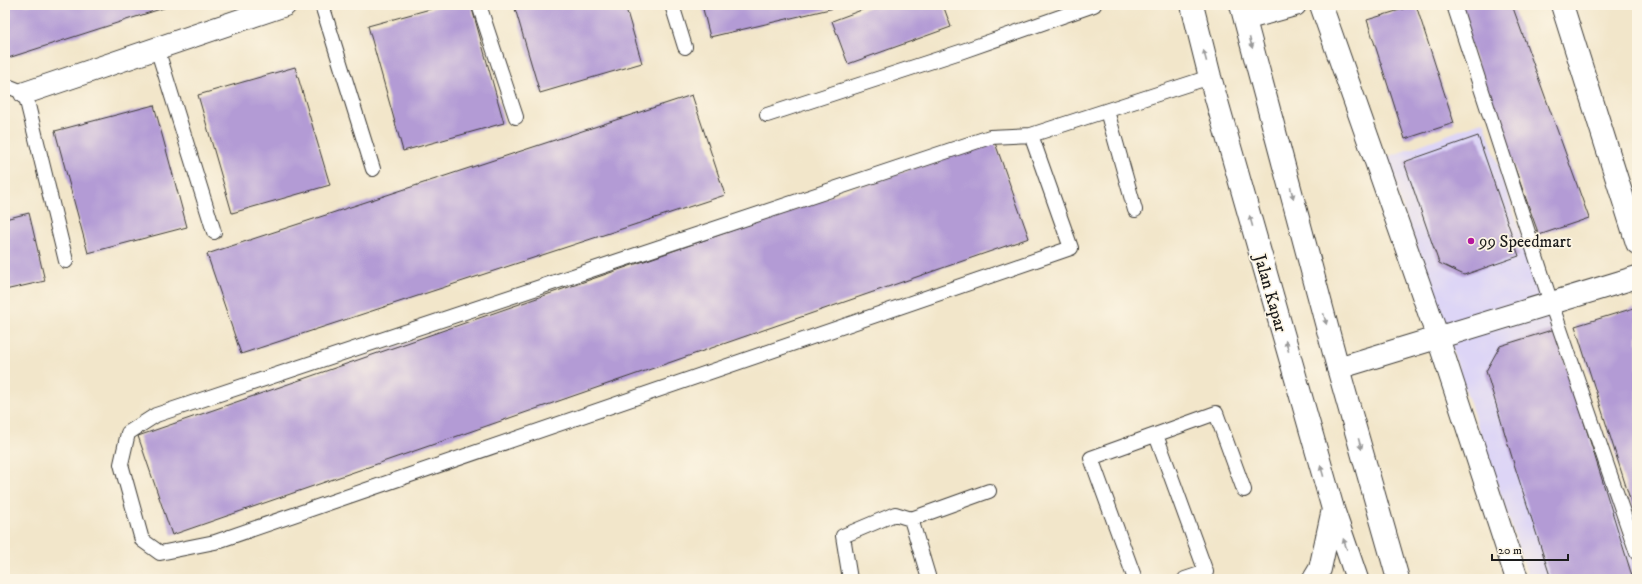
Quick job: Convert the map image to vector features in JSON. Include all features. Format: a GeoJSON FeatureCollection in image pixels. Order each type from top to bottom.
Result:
{"type":"FeatureCollection","features":[{"type":"Feature","properties":{"kind":"main road"},"geometry":{"type":"LineString","coordinates":[[25,93],[285,5]]}},
{"type":"Feature","properties":{"kind":"main road","name":"Jalan Kapar"},"geometry":{"type":"LineString","coordinates":[[1192,5],[1210,77],[1333,509],[1357,579]]}},
{"type":"Feature","properties":{"kind":"main road"},"geometry":{"type":"LineString","coordinates":[[1295,5],[1243,12],[1338,368],[1398,579]]}},
{"type":"Feature","properties":{"kind":"main road"},"geometry":{"type":"LineString","coordinates":[[1321,5],[1438,338],[1517,579]]}},
{"type":"Feature","properties":{"kind":"main road"},"geometry":{"type":"LineString","coordinates":[[1562,5],[1637,243]]}},
{"type":"Feature","properties":{"kind":"main road"},"geometry":{"type":"LineString","coordinates":[[1338,368],[1637,277]]}},
{"type":"Feature","properties":{"kind":"main road"},"geometry":{"type":"LineString","coordinates":[[1314,579],[1320,569],[1333,509]]}},
{"type":"Feature","properties":{"kind":"lane"},"geometry":{"type":"LineString","coordinates":[[322,5],[373,169]]}},
{"type":"Feature","properties":{"kind":"lane"},"geometry":{"type":"LineString","coordinates":[[479,5],[516,117]]}},
{"type":"Feature","properties":{"kind":"lane"},"geometry":{"type":"LineString","coordinates":[[672,5],[685,47]]}},
{"type":"Feature","properties":{"kind":"lane"},"geometry":{"type":"LineString","coordinates":[[767,115],[953,54],[1094,5]]}},
{"type":"Feature","properties":{"kind":"lane"},"geometry":{"type":"LineString","coordinates":[[1454,5],[1551,303],[1637,553]]}},
{"type":"Feature","properties":{"kind":"lane"},"geometry":{"type":"LineString","coordinates":[[157,48],[214,232]]}},
{"type":"Feature","properties":{"kind":"lane"},"geometry":{"type":"LineString","coordinates":[[1031,135],[1071,248],[215,542],[160,553],[142,540],[121,464],[128,433],[156,415],[990,137],[1031,135],[1210,77]]}},
{"type":"Feature","properties":{"kind":"lane"},"geometry":{"type":"LineString","coordinates":[[5,85],[25,93],[66,261]]}},
{"type":"Feature","properties":{"kind":"lane"},"geometry":{"type":"LineString","coordinates":[[1107,111],[1135,210]]}},
{"type":"Feature","properties":{"kind":"lane"},"geometry":{"type":"LineString","coordinates":[[1135,579],[1091,458],[1216,413],[1244,490]]}},
{"type":"Feature","properties":{"kind":"lane"},"geometry":{"type":"LineString","coordinates":[[1156,435],[1206,572],[1185,579]]}},
{"type":"Feature","properties":{"kind":"lane"},"geometry":{"type":"LineString","coordinates":[[850,579],[843,536],[895,514],[911,519],[989,491]]}},
{"type":"Feature","properties":{"kind":"lane"},"geometry":{"type":"LineString","coordinates":[[911,519],[929,579]]}},
{"type":"Feature","properties":{"kind":"shaded area"},"geometry":{"type":"Polygon","coordinates":[[[1484,121],[1547,314],[1637,572],[1637,579],[1529,579],[1429,281],[1385,158],[1484,121]]]}},
{"type":"Feature","properties":{"kind":"building"},"geometry":{"type":"Polygon","coordinates":[[[5,5],[173,5],[5,59],[5,5]]]}},
{"type":"Feature","properties":{"kind":"building"},"geometry":{"type":"Polygon","coordinates":[[[445,5],[471,5],[504,123],[403,151],[368,26],[445,5]]]}},
{"type":"Feature","properties":{"kind":"building"},"geometry":{"type":"Polygon","coordinates":[[[514,5],[625,5],[642,63],[540,93],[514,5]]]}},
{"type":"Feature","properties":{"kind":"building"},"geometry":{"type":"Polygon","coordinates":[[[702,5],[834,5],[834,8],[710,37],[702,5]]]}},
{"type":"Feature","properties":{"kind":"building"},"geometry":{"type":"Polygon","coordinates":[[[875,5],[943,5],[951,27],[848,64],[832,21],[875,5]]]}},
{"type":"Feature","properties":{"kind":"building"},"geometry":{"type":"Polygon","coordinates":[[[1416,5],[1454,123],[1405,139],[1367,20],[1416,5]]]}},
{"type":"Feature","properties":{"kind":"building"},"geometry":{"type":"Polygon","coordinates":[[[1456,5],[1512,5],[1589,218],[1539,235],[1456,5]]]}},
{"type":"Feature","properties":{"kind":"building"},"geometry":{"type":"Polygon","coordinates":[[[295,67],[330,185],[232,213],[198,95],[295,67]]]}},
{"type":"Feature","properties":{"kind":"building"},"geometry":{"type":"Polygon","coordinates":[[[692,95],[725,195],[241,354],[207,254],[692,95]]]}},
{"type":"Feature","properties":{"kind":"building"},"geometry":{"type":"Polygon","coordinates":[[[154,105],[187,227],[88,253],[55,131],[154,105]]]}},
{"type":"Feature","properties":{"kind":"building"},"geometry":{"type":"Polygon","coordinates":[[[1478,136],[1519,256],[1464,275],[1439,263],[1404,162],[1478,136]]]}},
{"type":"Feature","properties":{"kind":"building"},"geometry":{"type":"Polygon","coordinates":[[[994,140],[1029,238],[172,535],[138,436],[994,140]]]}},
{"type":"Feature","properties":{"kind":"building"},"geometry":{"type":"Polygon","coordinates":[[[29,213],[45,281],[5,290],[5,219],[29,213]]]}},
{"type":"Feature","properties":{"kind":"building"},"geometry":{"type":"Polygon","coordinates":[[[1634,308],[1637,317],[1637,521],[1575,326],[1634,308]]]}},
{"type":"Feature","properties":{"kind":"building"},"geometry":{"type":"Polygon","coordinates":[[[1555,329],[1633,579],[1551,579],[1514,464],[1486,371],[1500,346],[1555,329]]]}},
{"type":"Feature","properties":{"kind":"place","name":"99 Speedmart"},"geometry":{"type":"Point","coordinates":[1471,241]}}]}
